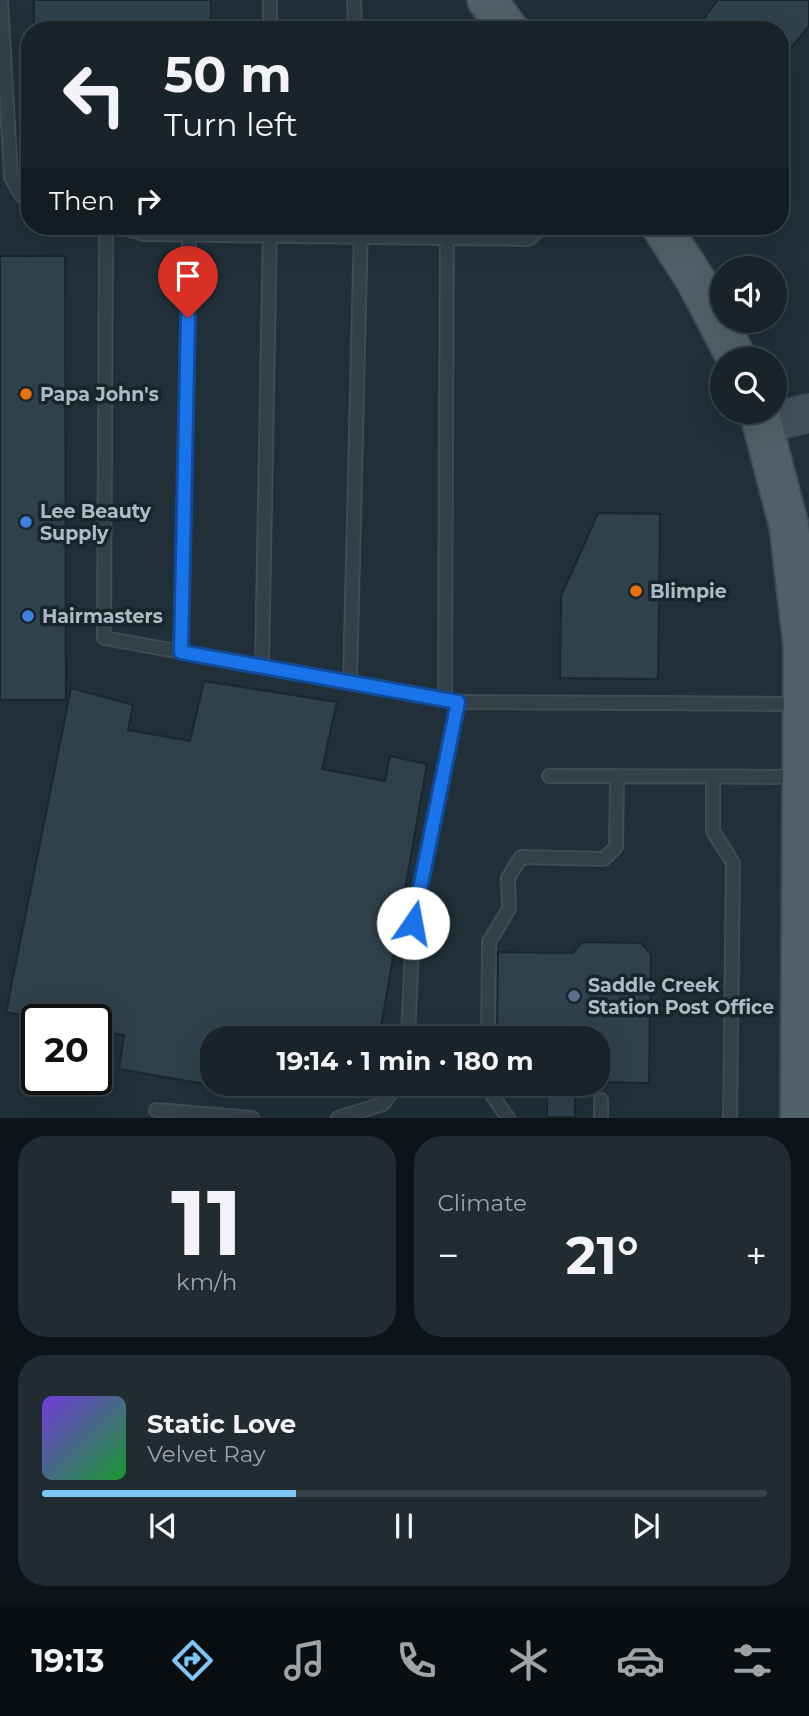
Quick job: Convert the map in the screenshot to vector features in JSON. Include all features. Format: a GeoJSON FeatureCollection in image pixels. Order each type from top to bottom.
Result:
{"type":"FeatureCollection","features":[{"type":"Feature","properties":{"kind":"main road"},"geometry":{"type":"LineString","coordinates":[[487,0],[502,21]]}},
{"type":"Feature","properties":{"kind":"main road"},"geometry":{"type":"LineString","coordinates":[[667,235],[695,279],[731,347]]}},
{"type":"Feature","properties":{"kind":"main road"},"geometry":{"type":"LineString","coordinates":[[763,424],[789,526],[805,615],[800,1118]]}},
{"type":"Feature","properties":{"kind":"street"},"geometry":{"type":"LineString","coordinates":[[787,415],[809,413]]}},
{"type":"Feature","properties":{"kind":"lane"},"geometry":{"type":"LineString","coordinates":[[1,0],[11,177],[21,195]]}},
{"type":"Feature","properties":{"kind":"lane"},"geometry":{"type":"LineString","coordinates":[[271,0],[271,21]]}},
{"type":"Feature","properties":{"kind":"lane"},"geometry":{"type":"LineString","coordinates":[[354,0],[355,21]]}},
{"type":"Feature","properties":{"kind":"lane"},"geometry":{"type":"LineString","coordinates":[[106,235],[104,638],[452,701],[803,704]]}},
{"type":"Feature","properties":{"kind":"lane"},"geometry":{"type":"LineString","coordinates":[[181,652],[189,235]]}},
{"type":"Feature","properties":{"kind":"lane"},"geometry":{"type":"LineString","coordinates":[[262,667],[271,235]]}},
{"type":"Feature","properties":{"kind":"lane"},"geometry":{"type":"LineString","coordinates":[[350,683],[362,235]]}},
{"type":"Feature","properties":{"kind":"lane"},"geometry":{"type":"LineString","coordinates":[[409,1026],[413,923],[452,701],[447,235]]}},
{"type":"Feature","properties":{"kind":"lane"},"geometry":{"type":"LineString","coordinates":[[482,235],[528,239],[533,235]]}},
{"type":"Feature","properties":{"kind":"lane"},"geometry":{"type":"LineString","coordinates":[[549,776],[803,777]]}},
{"type":"Feature","properties":{"kind":"lane"},"geometry":{"type":"LineString","coordinates":[[488,1026],[489,942],[509,909],[508,878],[521,857],[604,859],[616,847],[617,777]]}},
{"type":"Feature","properties":{"kind":"lane"},"geometry":{"type":"LineString","coordinates":[[713,777],[713,831],[733,863],[730,1118]]}},
{"type":"Feature","properties":{"kind":"lane"},"geometry":{"type":"LineString","coordinates":[[338,1118],[383,1104],[389,1096]]}},
{"type":"Feature","properties":{"kind":"lane"},"geometry":{"type":"LineString","coordinates":[[492,1096],[508,1118]]}},
{"type":"Feature","properties":{"kind":"lane"},"geometry":{"type":"LineString","coordinates":[[601,1100],[601,1118]]}},
{"type":"Feature","properties":{"kind":"lane"},"geometry":{"type":"LineString","coordinates":[[156,1110],[252,1118]]}},
{"type":"Feature","properties":{"kind":"building"},"geometry":{"type":"Polygon","coordinates":[[[34,0],[211,0],[211,21],[34,21],[34,0]]]}},
{"type":"Feature","properties":{"kind":"building"},"geometry":{"type":"Polygon","coordinates":[[[718,0],[809,0],[809,26],[789,51],[789,21],[702,21],[718,0]]]}},
{"type":"Feature","properties":{"kind":"building"},"geometry":{"type":"Polygon","coordinates":[[[0,256],[65,256],[66,700],[0,700],[0,256]]]}},
{"type":"Feature","properties":{"kind":"building"},"geometry":{"type":"Polygon","coordinates":[[[598,513],[660,514],[658,679],[560,678],[561,596],[598,513]]]}},
{"type":"Feature","properties":{"kind":"building"},"geometry":{"type":"Polygon","coordinates":[[[204,681],[337,702],[322,769],[385,781],[390,756],[427,764],[381,1026],[200,1026],[200,1083],[119,1069],[124,1035],[112,1033],[112,1004],[21,1004],[21,1015],[6,1012],[71,688],[133,705],[128,730],[190,741],[204,681]]]}},
{"type":"Feature","properties":{"kind":"building","name":"Saddle Creek Station Post Office"},"geometry":{"type":"Polygon","coordinates":[[[582,942],[641,943],[651,954],[649,1083],[610,1082],[610,1026],[497,1026],[498,952],[573,953],[582,942]]]}},
{"type":"Feature","properties":{"kind":"building"},"geometry":{"type":"Polygon","coordinates":[[[547,1096],[575,1096],[575,1117],[547,1117],[547,1096]]]}},
{"type":"Feature","properties":{"kind":"place","name":"Papa John's"},"geometry":{"type":"Point","coordinates":[26,394]}},
{"type":"Feature","properties":{"kind":"place","name":"Lee Beauty Supply"},"geometry":{"type":"Point","coordinates":[26,522]}},
{"type":"Feature","properties":{"kind":"place","name":"Blimpie"},"geometry":{"type":"Point","coordinates":[636,591]}},
{"type":"Feature","properties":{"kind":"place","name":"Hairmasters"},"geometry":{"type":"Point","coordinates":[28,616]}},
{"type":"Feature","properties":{"kind":"place","name":"Saddle Creek Station Post Office"},"geometry":{"type":"Point","coordinates":[574,996]}},
{"type":"Feature","properties":{"kind":"route"},"geometry":{"type":"LineString","coordinates":[[188,318],[181,652],[458,702],[413,923]]}}]}
